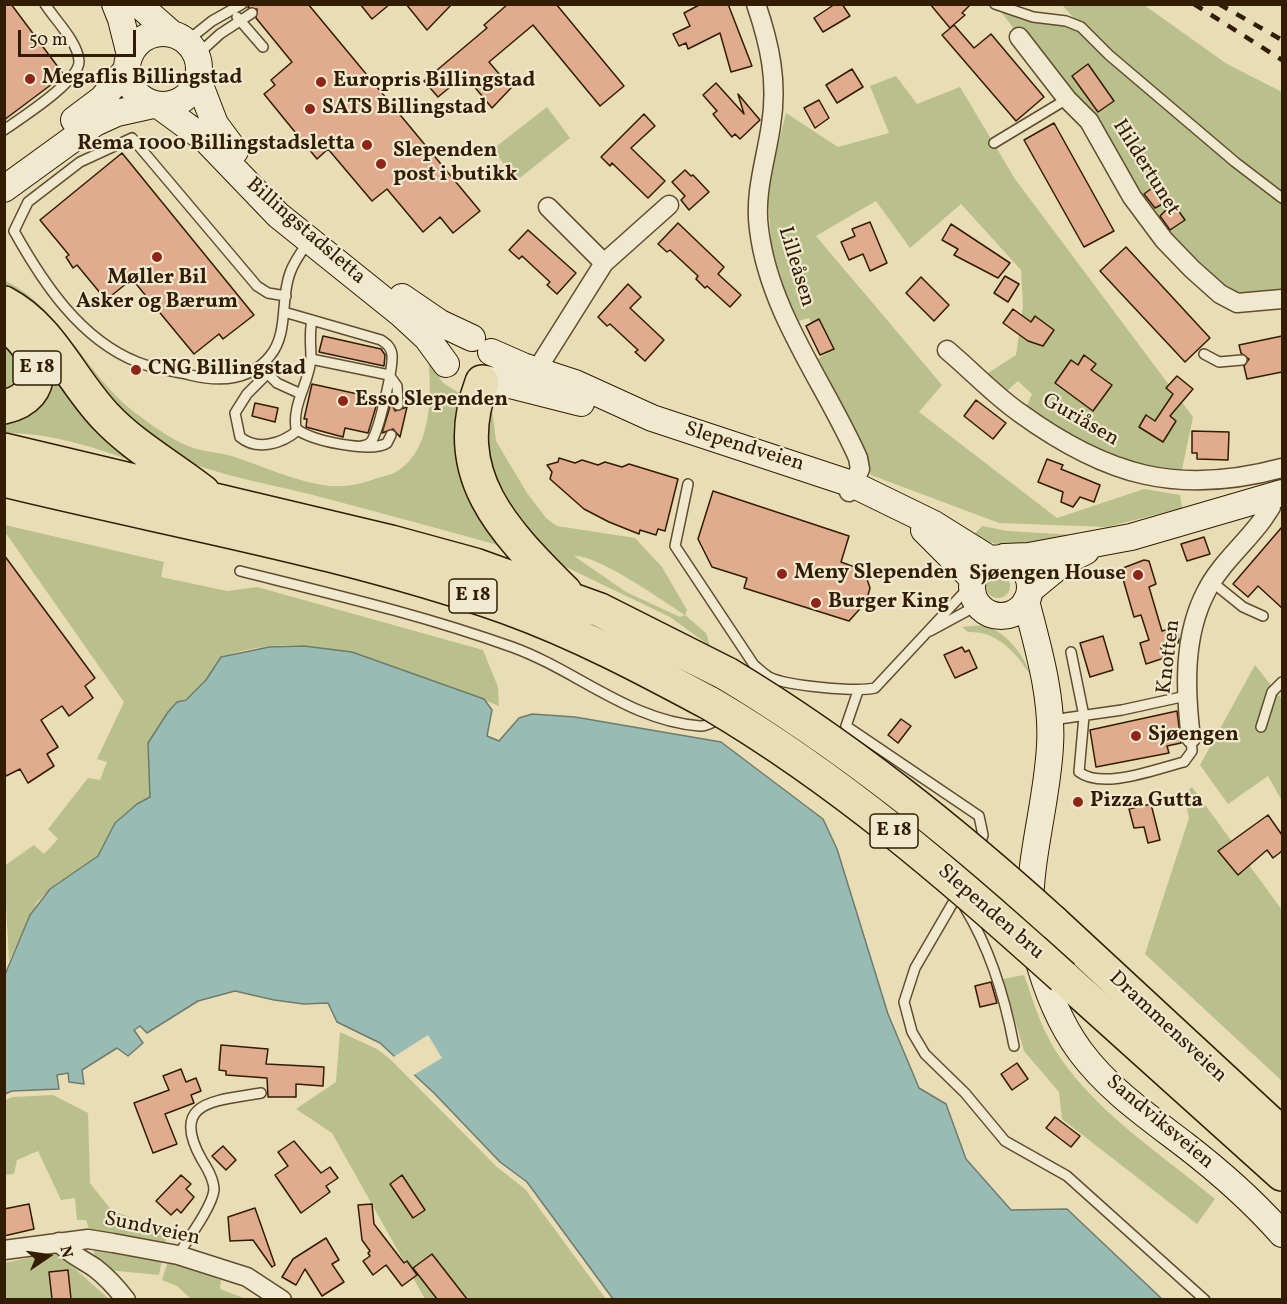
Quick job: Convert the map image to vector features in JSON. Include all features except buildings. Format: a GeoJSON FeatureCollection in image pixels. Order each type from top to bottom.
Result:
{"type":"FeatureCollection","features":[{"type":"Feature","properties":{"kind":"highway","name":"E 18"},"geometry":{"type":"LineString","coordinates":[[4,303],[28,318],[40,329],[78,384],[120,431],[211,499]]}},
{"type":"Feature","properties":{"kind":"highway","name":"E 18"},"geometry":{"type":"LineString","coordinates":[[4,326],[27,343],[36,361],[37,370],[33,388],[27,395],[4,407]]}},
{"type":"Feature","properties":{"kind":"highway","name":"E 18"},"geometry":{"type":"LineString","coordinates":[[483,363],[473,411],[471,438],[486,495],[509,535],[570,598]]}},
{"type":"Feature","properties":{"kind":"highway","name":"E 18"},"geometry":{"type":"LineString","coordinates":[[4,450],[475,565],[570,598]]}},
{"type":"Feature","properties":{"kind":"highway","name":"Slependen bru"},"geometry":{"type":"LineString","coordinates":[[4,480],[306,550],[466,594],[585,639],[711,704],[793,755],[904,838],[1063,977]]}},
{"type":"Feature","properties":{"kind":"highway","name":"Slependen bru"},"geometry":{"type":"LineString","coordinates":[[570,598],[650,633],[727,674],[809,726],[875,773],[975,852],[1053,922]]}},
{"type":"Feature","properties":{"kind":"highway","name":"Drammensveien"},"geometry":{"type":"LineString","coordinates":[[1053,922],[1282,1134]]}},
{"type":"Feature","properties":{"kind":"highway","name":"Drammensveien"},"geometry":{"type":"LineString","coordinates":[[1063,977],[1282,1174]]}},
{"type":"Feature","properties":{"kind":"main road"},"geometry":{"type":"LineString","coordinates":[[114,4],[121,19],[135,92],[155,105]]}},
{"type":"Feature","properties":{"kind":"main road"},"geometry":{"type":"LineString","coordinates":[[4,189],[94,123],[117,113],[178,102],[194,89],[200,72],[185,43],[138,4]]}},
{"type":"Feature","properties":{"kind":"main road"},"geometry":{"type":"LineString","coordinates":[[4,171],[102,99],[147,37],[185,43]]}},
{"type":"Feature","properties":{"kind":"main road","name":"Billingstadsletta"},"geometry":{"type":"LineString","coordinates":[[155,105],[206,140],[256,193],[309,241],[400,313],[427,338],[446,364],[448,372],[459,383],[475,385],[483,363],[440,323],[410,303],[288,205],[220,132],[208,111],[198,80]]}},
{"type":"Feature","properties":{"kind":"main road"},"geometry":{"type":"LineString","coordinates":[[446,364],[446,356],[456,342],[483,363]]}},
{"type":"Feature","properties":{"kind":"main road","name":"Slependveien"},"geometry":{"type":"LineString","coordinates":[[483,363],[558,395],[851,488],[928,533],[979,596]]}},
{"type":"Feature","properties":{"kind":"main road","name":"Slependveien"},"geometry":{"type":"LineString","coordinates":[[483,363],[536,371],[575,383],[628,409],[851,488],[934,524],[997,558]]}},
{"type":"Feature","properties":{"kind":"main road"},"geometry":{"type":"LineString","coordinates":[[1098,544],[1065,562],[1028,595],[1015,612],[979,596],[979,566],[997,558],[1098,544],[1279,495]]}},
{"type":"Feature","properties":{"kind":"main road"},"geometry":{"type":"LineString","coordinates":[[997,558],[1023,567],[1029,577],[1028,595]]}},
{"type":"Feature","properties":{"kind":"main road","name":"Sandviksveien"},"geometry":{"type":"LineString","coordinates":[[1028,595],[1050,720],[1047,774],[1034,858],[1030,907],[1034,945],[1042,975],[1057,1011],[1080,1051],[1115,1090],[1226,1179],[1282,1234]]}},
{"type":"Feature","properties":{"kind":"main road","name":"Sandviksveien"},"geometry":{"type":"LineString","coordinates":[[979,596],[1027,650],[1044,681]]}},
{"type":"Feature","properties":{"kind":"street","name":"Lilleåsen"},"geometry":{"type":"LineString","coordinates":[[756,4],[771,50],[775,92],[758,192],[759,229],[767,269],[789,327],[858,458],[860,469],[851,488]]}},
{"type":"Feature","properties":{"kind":"street","name":"Hildertunet"},"geometry":{"type":"LineString","coordinates":[[1019,37],[1067,99],[1089,121],[1132,197],[1164,240],[1192,269],[1220,294],[1237,303],[1282,299]]}},
{"type":"Feature","properties":{"kind":"street"},"geometry":{"type":"LineString","coordinates":[[536,371],[604,262],[669,205]]}},
{"type":"Feature","properties":{"kind":"street"},"geometry":{"type":"LineString","coordinates":[[548,207],[604,262]]}},
{"type":"Feature","properties":{"kind":"street","name":"Guriåsen"},"geometry":{"type":"LineString","coordinates":[[947,350],[1019,413],[1108,465],[1155,478],[1205,482],[1249,477],[1282,468]]}},
{"type":"Feature","properties":{"kind":"street","name":"Knotten"},"geometry":{"type":"LineString","coordinates":[[1191,738],[1186,696],[1193,626],[1212,582],[1263,519],[1279,495]]}},
{"type":"Feature","properties":{"kind":"street","name":"Sundveien"},"geometry":{"type":"LineString","coordinates":[[4,1250],[87,1239],[178,1255],[247,1277],[282,1299]]}},
{"type":"Feature","properties":{"kind":"street"},"geometry":{"type":"LineString","coordinates":[[59,1242],[67,1252],[105,1276],[126,1299]]}},
{"type":"Feature","properties":{"kind":"lane"},"geometry":{"type":"LineString","coordinates":[[4,130],[74,76],[79,62],[74,47],[45,4]]}},
{"type":"Feature","properties":{"kind":"lane"},"geometry":{"type":"LineString","coordinates":[[185,43],[212,21],[242,4]]}},
{"type":"Feature","properties":{"kind":"lane"},"geometry":{"type":"LineString","coordinates":[[995,5],[1033,17],[1066,21],[1081,27],[1117,62],[1235,162],[1282,198]]}},
{"type":"Feature","properties":{"kind":"lane"},"geometry":{"type":"LineString","coordinates":[[232,11],[263,47]]}},
{"type":"Feature","properties":{"kind":"lane"},"geometry":{"type":"LineString","coordinates":[[185,43],[220,34],[252,14]]}},
{"type":"Feature","properties":{"kind":"lane"},"geometry":{"type":"LineString","coordinates":[[994,143],[1067,99]]}},
{"type":"Feature","properties":{"kind":"lane"},"geometry":{"type":"LineString","coordinates":[[286,296],[268,293],[257,286],[132,138],[80,162],[28,202],[14,231],[42,277],[63,304],[99,340],[138,362],[215,379],[235,378],[261,366],[277,345],[284,312],[290,273],[309,241]]}},
{"type":"Feature","properties":{"kind":"lane"},"geometry":{"type":"LineString","coordinates":[[284,312],[381,340],[389,346],[392,356],[389,375],[371,441],[362,447]]}},
{"type":"Feature","properties":{"kind":"lane"},"geometry":{"type":"LineString","coordinates":[[312,320],[308,337],[311,359],[295,422],[300,433],[320,440],[362,447],[382,446],[391,435]]}},
{"type":"Feature","properties":{"kind":"lane"},"geometry":{"type":"LineString","coordinates":[[1204,354],[1219,362],[1242,360]]}},
{"type":"Feature","properties":{"kind":"lane"},"geometry":{"type":"LineString","coordinates":[[311,359],[389,375],[398,386],[398,405]]}},
{"type":"Feature","properties":{"kind":"lane"},"geometry":{"type":"LineString","coordinates":[[261,366],[278,383],[301,394]]}},
{"type":"Feature","properties":{"kind":"lane"},"geometry":{"type":"LineString","coordinates":[[267,374],[247,394],[236,413],[240,437],[251,445],[261,444],[283,441],[298,430]]}},
{"type":"Feature","properties":{"kind":"lane"},"geometry":{"type":"LineString","coordinates":[[688,484],[675,546],[754,665],[769,677],[786,682],[858,691],[875,688],[925,633],[979,596]]}},
{"type":"Feature","properties":{"kind":"lane"},"geometry":{"type":"LineString","coordinates":[[240,571],[403,612],[515,648],[642,713],[702,726],[712,723],[762,685],[769,677]]}},
{"type":"Feature","properties":{"kind":"lane"},"geometry":{"type":"LineString","coordinates":[[1212,582],[1243,607],[1263,616]]}},
{"type":"Feature","properties":{"kind":"lane"},"geometry":{"type":"LineString","coordinates":[[925,633],[979,596]]}},
{"type":"Feature","properties":{"kind":"lane"},"geometry":{"type":"LineString","coordinates":[[1071,652],[1084,716],[1079,772],[1089,779],[1104,781],[1184,762],[1192,751],[1191,738]]}},
{"type":"Feature","properties":{"kind":"lane"},"geometry":{"type":"LineString","coordinates":[[1261,728],[1272,692],[1282,682]]}},
{"type":"Feature","properties":{"kind":"lane"},"geometry":{"type":"LineString","coordinates":[[858,691],[846,726],[979,816],[983,835],[974,864]]}},
{"type":"Feature","properties":{"kind":"lane"},"geometry":{"type":"LineString","coordinates":[[1050,720],[1084,716],[1186,696]]}},
{"type":"Feature","properties":{"kind":"lane"},"geometry":{"type":"LineString","coordinates":[[966,881],[915,968],[904,1002],[912,1032],[925,1054],[965,1093],[1005,1141],[1067,1176],[1205,1299]]}},
{"type":"Feature","properties":{"kind":"lane"},"geometry":{"type":"LineString","coordinates":[[957,896],[980,933],[995,974],[1014,1046]]}},
{"type":"Feature","properties":{"kind":"lane"},"geometry":{"type":"LineString","coordinates":[[178,1255],[208,1204],[214,1189],[210,1173],[191,1139],[190,1122],[198,1108],[207,1102],[261,1093]]}},
{"type":"Feature","properties":{"kind":"green space"},"geometry":{"type":"Polygon","coordinates":[[[996,5],[1080,25],[1062,5],[1144,5],[1227,64],[1282,92],[1282,299],[1237,303],[1192,269],[996,5]]]}},
{"type":"Feature","properties":{"kind":"green space"},"geometry":{"type":"Polygon","coordinates":[[[896,76],[917,104],[960,87],[1015,179],[1193,417],[1181,474],[1111,459],[1026,408],[1032,394],[1018,381],[1007,391],[985,375],[1016,355],[1023,306],[1021,270],[961,204],[910,248],[876,201],[816,236],[942,385],[919,412],[1057,518],[1144,489],[1180,495],[1182,508],[1107,527],[999,523],[871,475],[816,360],[829,352],[809,318],[795,322],[772,248],[767,190],[786,113],[838,147],[889,133],[870,86],[896,76]]]}},
{"type":"Feature","properties":{"kind":"green space"},"geometry":{"type":"Polygon","coordinates":[[[547,107],[570,138],[516,181],[493,149],[547,107]]]}},
{"type":"Feature","properties":{"kind":"green space"},"geometry":{"type":"Polygon","coordinates":[[[4,280],[24,292],[42,307],[116,396],[164,433],[180,443],[197,449],[232,456],[311,483],[342,486],[361,483],[392,474],[407,464],[423,437],[427,421],[430,387],[428,357],[442,382],[465,397],[505,547],[334,500],[214,471],[160,449],[5,293],[4,280]]]}},
{"type":"Feature","properties":{"kind":"green space"},"geometry":{"type":"Polygon","coordinates":[[[5,341],[27,376],[5,399],[5,341]]]}},
{"type":"Feature","properties":{"kind":"green space"},"geometry":{"type":"Polygon","coordinates":[[[46,364],[155,470],[82,444],[44,436],[5,433],[5,415],[46,364]]]}},
{"type":"Feature","properties":{"kind":"green space"},"geometry":{"type":"Polygon","coordinates":[[[491,401],[496,441],[527,493],[546,518],[557,526],[635,538],[662,567],[687,610],[685,615],[706,633],[710,646],[670,617],[543,556],[484,464],[491,401]],[[574,556],[626,592],[680,617],[685,615],[613,570],[598,562],[574,556]]]}},
{"type":"Feature","properties":{"kind":"green space"},"geometry":{"type":"Polygon","coordinates":[[[5,525],[164,562],[161,577],[227,591],[257,587],[483,650],[498,687],[499,706],[381,663],[330,649],[277,646],[250,649],[221,657],[197,690],[177,702],[148,743],[150,797],[137,804],[115,823],[98,856],[50,889],[37,902],[9,961],[4,866],[34,845],[44,854],[58,839],[48,829],[88,778],[100,780],[107,762],[97,759],[124,702],[5,532],[5,525]]]}},
{"type":"Feature","properties":{"kind":"green space"},"geometry":{"type":"Polygon","coordinates":[[[982,526],[1008,531],[1091,536],[1010,547],[971,538],[982,526]]]}},
{"type":"Feature","properties":{"kind":"green space"},"geometry":{"type":"Polygon","coordinates":[[[998,574],[1007,577],[1010,586],[1007,595],[998,598],[989,595],[986,586],[989,577],[998,574]]]}},
{"type":"Feature","properties":{"kind":"green space"},"geometry":{"type":"Polygon","coordinates":[[[982,625],[998,632],[1012,643],[1030,673],[1014,653],[1002,643],[983,633],[968,632],[962,627],[982,625]]]}},
{"type":"Feature","properties":{"kind":"green space"},"geometry":{"type":"Polygon","coordinates":[[[1255,665],[1282,699],[1282,801],[1268,776],[1228,804],[1200,765],[1255,665]]]}},
{"type":"Feature","properties":{"kind":"green space"},"geometry":{"type":"Polygon","coordinates":[[[1192,787],[1282,910],[1282,1081],[1145,954],[1189,818],[1184,794],[1192,787]]]}},
{"type":"Feature","properties":{"kind":"green space"},"geometry":{"type":"Polygon","coordinates":[[[1024,975],[1037,1012],[1054,1048],[1087,1091],[1128,1129],[1215,1199],[1197,1224],[1062,1119],[1059,1092],[1024,1051],[1003,979],[1024,975]]]}},
{"type":"Feature","properties":{"kind":"green space"},"geometry":{"type":"Polygon","coordinates":[[[340,1032],[377,1049],[390,1059],[497,1167],[525,1189],[606,1299],[425,1299],[332,1133],[296,1109],[336,1082],[340,1032]]]}},
{"type":"Feature","properties":{"kind":"green space"},"geometry":{"type":"Polygon","coordinates":[[[53,1095],[88,1113],[90,1183],[112,1211],[168,1230],[159,1275],[97,1269],[91,1234],[86,1220],[77,1220],[75,1198],[61,1200],[38,1151],[17,1160],[14,1174],[5,1175],[5,1100],[13,1097],[53,1095]]]}},
{"type":"Feature","properties":{"kind":"green space"},"geometry":{"type":"Polygon","coordinates":[[[56,1252],[109,1299],[5,1299],[4,1263],[56,1252]]]}},
{"type":"Feature","properties":{"kind":"green space"},"geometry":{"type":"Polygon","coordinates":[[[168,1261],[221,1280],[220,1289],[246,1299],[191,1299],[177,1286],[162,1280],[168,1261]]]}},
{"type":"Feature","properties":{"kind":"water"},"geometry":{"type":"Polygon","coordinates":[[[304,646],[352,652],[484,699],[492,710],[487,736],[499,741],[519,718],[532,714],[575,717],[721,742],[823,819],[837,849],[888,1014],[919,1088],[946,1104],[966,1159],[1011,1210],[1067,1209],[1162,1299],[613,1299],[527,1182],[500,1162],[434,1093],[380,1043],[337,1022],[328,1003],[304,1004],[235,991],[198,1001],[147,1033],[140,1026],[134,1030],[143,1043],[128,1056],[117,1048],[82,1070],[84,1084],[69,1082],[68,1073],[57,1075],[59,1089],[12,1091],[5,1094],[4,977],[30,915],[50,889],[98,856],[115,823],[137,804],[150,797],[148,743],[168,712],[177,702],[186,700],[206,680],[221,657],[269,647],[304,646]]]}},
{"type":"Feature","properties":{"kind":"pier"},"geometry":{"type":"Polygon","coordinates":[[[428,1035],[442,1058],[412,1076],[392,1058],[428,1035]]]}},
{"type":"Feature","properties":{"kind":"railway"},"geometry":{"type":"LineString","coordinates":[[1194,4],[1282,60]]}},
{"type":"Feature","properties":{"kind":"railway"},"geometry":{"type":"LineString","coordinates":[[1219,4],[1282,40]]}},
{"type":"Feature","properties":{"kind":"place","name":"Megaflis Billingstad"},"geometry":{"type":"Point","coordinates":[30,79]}},
{"type":"Feature","properties":{"kind":"place","name":"Europris Billingstad"},"geometry":{"type":"Point","coordinates":[321,82]}},
{"type":"Feature","properties":{"kind":"place","name":"SATS Billingstad"},"geometry":{"type":"Point","coordinates":[310,109]}},
{"type":"Feature","properties":{"kind":"place","name":"Rema 1000 Billingstadsletta"},"geometry":{"type":"Point","coordinates":[367,145]}},
{"type":"Feature","properties":{"kind":"place","name":"Slependen post i butikk"},"geometry":{"type":"Point","coordinates":[381,164]}},
{"type":"Feature","properties":{"kind":"place","name":"Møller Bil Asker og Bærum"},"geometry":{"type":"Point","coordinates":[157,257]}},
{"type":"Feature","properties":{"kind":"place","name":"CNG Billingstad"},"geometry":{"type":"Point","coordinates":[136,370]}},
{"type":"Feature","properties":{"kind":"place","name":"Esso Slependen"},"geometry":{"type":"Point","coordinates":[343,401]}},
{"type":"Feature","properties":{"kind":"place","name":"Meny Slependen"},"geometry":{"type":"Point","coordinates":[782,574]}},
{"type":"Feature","properties":{"kind":"place","name":"Sjøengen House"},"geometry":{"type":"Point","coordinates":[1138,575]}},
{"type":"Feature","properties":{"kind":"place","name":"Burger King"},"geometry":{"type":"Point","coordinates":[816,603]}},
{"type":"Feature","properties":{"kind":"place","name":"Sjøengen"},"geometry":{"type":"Point","coordinates":[1136,736]}},
{"type":"Feature","properties":{"kind":"place","name":"Pizza Gutta"},"geometry":{"type":"Point","coordinates":[1078,802]}}]}
